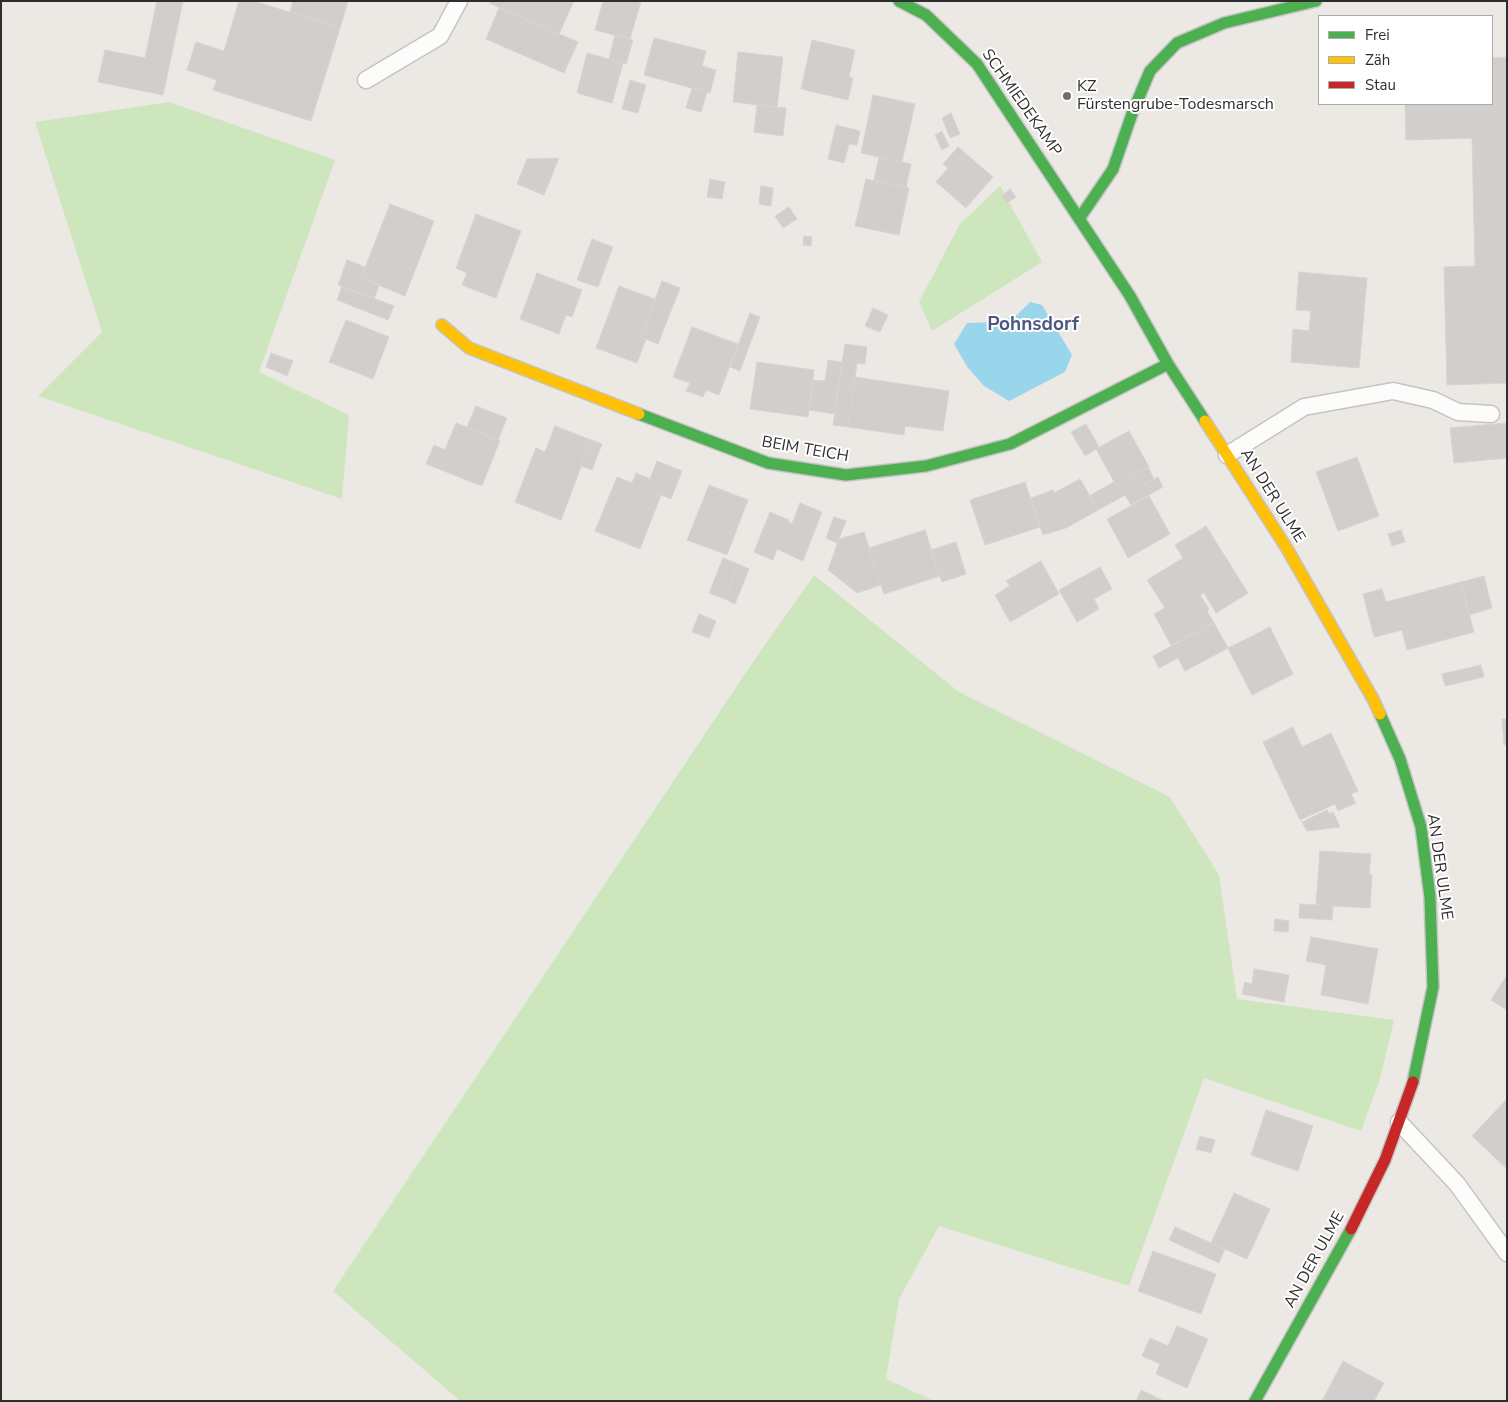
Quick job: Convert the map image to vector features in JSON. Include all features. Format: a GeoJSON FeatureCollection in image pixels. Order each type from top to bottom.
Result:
{"type":"FeatureCollection","features":[{"type":"Feature","properties":{"kind":"main road","name":"SCHMIEDEKAMP"},"geometry":{"type":"LineString","coordinates":[[899,1],[926,15],[977,64],[1130,296],[1168,364]]}},
{"type":"Feature","properties":{"kind":"main road"},"geometry":{"type":"LineString","coordinates":[[1079,219],[1113,169],[1133,111],[1150,71],[1177,43],[1224,23],[1316,1]]}},
{"type":"Feature","properties":{"kind":"main road","name":"BEIM TEICH"},"geometry":{"type":"LineString","coordinates":[[442,325],[469,348],[720,446],[768,463],[846,475],[926,466],[1010,444],[1168,364]]}},
{"type":"Feature","properties":{"kind":"main road","name":"AN DER ULME"},"geometry":{"type":"LineString","coordinates":[[1168,364],[1286,547],[1373,699],[1400,759],[1421,827],[1430,897],[1433,987],[1415,1076],[1385,1160],[1346,1239],[1255,1401]]}},
{"type":"Feature","properties":{"kind":"lane"},"geometry":{"type":"LineString","coordinates":[[366,80],[440,36],[459,1]]}},
{"type":"Feature","properties":{"kind":"lane"},"geometry":{"type":"LineString","coordinates":[[1227,455],[1304,407],[1393,391],[1433,400],[1458,412],[1491,414]]}},
{"type":"Feature","properties":{"kind":"lane"},"geometry":{"type":"LineString","coordinates":[[1399,1122],[1457,1184],[1507,1253]]}},
{"type":"Feature","properties":{"kind":"green space"},"geometry":{"type":"Polygon","coordinates":[[[169,102],[335,160],[259,372],[349,415],[342,499],[38,396],[102,332],[35,122],[169,102]]]}},
{"type":"Feature","properties":{"kind":"green space"},"geometry":{"type":"Polygon","coordinates":[[[1000,186],[1042,262],[932,331],[919,302],[960,224],[1000,186]]]}},
{"type":"Feature","properties":{"kind":"green space"},"geometry":{"type":"Polygon","coordinates":[[[814,575],[959,692],[1170,797],[1219,875],[1237,999],[1394,1020],[1380,1079],[1361,1131],[1204,1078],[1129,1286],[939,1226],[899,1299],[886,1379],[934,1401],[460,1401],[333,1291],[753,662],[814,575]]]}},
{"type":"Feature","properties":{"kind":"water"},"geometry":{"type":"Polygon","coordinates":[[[1030,302],[1042,305],[1072,355],[1065,372],[1009,401],[984,386],[968,368],[954,344],[967,323],[996,322],[1017,315],[1030,302]]]}},
{"type":"Feature","properties":{"kind":"building"},"geometry":{"type":"Polygon","coordinates":[[[157,1],[183,1],[163,95],[98,82],[105,50],[145,58],[157,1]]]}},
{"type":"Feature","properties":{"kind":"building"},"geometry":{"type":"Polygon","coordinates":[[[239,1],[254,1],[340,28],[311,121],[213,90],[217,80],[187,70],[196,42],[224,51],[239,1]]]}},
{"type":"Feature","properties":{"kind":"building"},"geometry":{"type":"Polygon","coordinates":[[[293,1],[348,1],[340,28],[290,12],[293,1]]]}},
{"type":"Feature","properties":{"kind":"building"},"geometry":{"type":"Polygon","coordinates":[[[490,1],[574,1],[559,34],[489,3],[490,1]]]}},
{"type":"Feature","properties":{"kind":"building"},"geometry":{"type":"Polygon","coordinates":[[[603,1],[641,1],[630,39],[595,30],[603,1]]]}},
{"type":"Feature","properties":{"kind":"building"},"geometry":{"type":"Polygon","coordinates":[[[499,8],[578,42],[564,73],[486,39],[499,8]]]}},
{"type":"Feature","properties":{"kind":"building"},"geometry":{"type":"Polygon","coordinates":[[[615,35],[633,40],[626,64],[609,59],[615,35]]]}},
{"type":"Feature","properties":{"kind":"building"},"geometry":{"type":"Polygon","coordinates":[[[654,38],[706,51],[702,66],[716,70],[710,93],[644,75],[654,38]]]}},
{"type":"Feature","properties":{"kind":"building"},"geometry":{"type":"Polygon","coordinates":[[[812,40],[855,50],[849,77],[853,78],[848,100],[801,89],[812,40]]]}},
{"type":"Feature","properties":{"kind":"building"},"geometry":{"type":"Polygon","coordinates":[[[738,52],[783,57],[777,107],[733,102],[738,52]]]}},
{"type":"Feature","properties":{"kind":"building"},"geometry":{"type":"Polygon","coordinates":[[[587,53],[623,63],[612,103],[577,93],[587,53]]]}},
{"type":"Feature","properties":{"kind":"building"},"geometry":{"type":"Polygon","coordinates":[[[1507,57],[1507,383],[1447,385],[1444,267],[1475,266],[1472,138],[1406,140],[1405,105],[1493,105],[1493,58],[1507,57]]]}},
{"type":"Feature","properties":{"kind":"building"},"geometry":{"type":"Polygon","coordinates":[[[630,80],[646,85],[638,113],[622,109],[630,80]]]}},
{"type":"Feature","properties":{"kind":"building"},"geometry":{"type":"Polygon","coordinates":[[[692,88],[707,92],[701,112],[686,108],[692,88]]]}},
{"type":"Feature","properties":{"kind":"building"},"geometry":{"type":"Polygon","coordinates":[[[873,95],[915,104],[902,162],[861,153],[873,95]]]}},
{"type":"Feature","properties":{"kind":"building"},"geometry":{"type":"Polygon","coordinates":[[[757,105],[786,108],[783,136],[754,132],[757,105]]]}},
{"type":"Feature","properties":{"kind":"building"},"geometry":{"type":"Polygon","coordinates":[[[951,113],[960,134],[950,138],[942,118],[951,113]]]}},
{"type":"Feature","properties":{"kind":"building"},"geometry":{"type":"Polygon","coordinates":[[[836,125],[860,131],[857,145],[849,144],[844,163],[828,159],[836,125]]]}},
{"type":"Feature","properties":{"kind":"building"},"geometry":{"type":"Polygon","coordinates":[[[942,131],[949,146],[942,150],[935,135],[942,131]]]}},
{"type":"Feature","properties":{"kind":"building"},"geometry":{"type":"Polygon","coordinates":[[[958,147],[993,177],[966,208],[936,182],[948,168],[943,164],[958,147]]]}},
{"type":"Feature","properties":{"kind":"building"},"geometry":{"type":"Polygon","coordinates":[[[879,157],[911,164],[906,187],[874,180],[879,157]]]}},
{"type":"Feature","properties":{"kind":"building"},"geometry":{"type":"Polygon","coordinates":[[[559,158],[544,195],[517,184],[527,159],[559,158]]]}},
{"type":"Feature","properties":{"kind":"building"},"geometry":{"type":"Polygon","coordinates":[[[710,179],[725,182],[722,199],[707,197],[710,179]]]}},
{"type":"Feature","properties":{"kind":"building"},"geometry":{"type":"Polygon","coordinates":[[[866,179],[909,188],[899,235],[855,226],[866,179]]]}},
{"type":"Feature","properties":{"kind":"building"},"geometry":{"type":"Polygon","coordinates":[[[761,186],[773,188],[771,206],[759,204],[761,186]]]}},
{"type":"Feature","properties":{"kind":"building"},"geometry":{"type":"Polygon","coordinates":[[[1010,189],[1016,197],[1007,203],[1002,196],[1010,189]]]}},
{"type":"Feature","properties":{"kind":"building"},"geometry":{"type":"Polygon","coordinates":[[[390,204],[434,221],[405,296],[361,278],[390,204]]]}},
{"type":"Feature","properties":{"kind":"building"},"geometry":{"type":"Polygon","coordinates":[[[789,207],[797,219],[783,228],[775,216],[789,207]]]}},
{"type":"Feature","properties":{"kind":"building"},"geometry":{"type":"Polygon","coordinates":[[[476,214],[521,231],[496,298],[462,285],[467,273],[456,268],[476,214]]]}},
{"type":"Feature","properties":{"kind":"building"},"geometry":{"type":"Polygon","coordinates":[[[804,236],[812,237],[811,246],[803,245],[804,236]]]}},
{"type":"Feature","properties":{"kind":"building"},"geometry":{"type":"Polygon","coordinates":[[[592,239],[613,247],[598,287],[577,280],[592,239]]]}},
{"type":"Feature","properties":{"kind":"building"},"geometry":{"type":"Polygon","coordinates":[[[347,260],[365,267],[361,278],[379,285],[374,299],[338,285],[347,260]]]}},
{"type":"Feature","properties":{"kind":"building"},"geometry":{"type":"Polygon","coordinates":[[[1299,272],[1367,278],[1359,368],[1291,362],[1293,329],[1309,331],[1311,311],[1296,310],[1299,272]]]}},
{"type":"Feature","properties":{"kind":"building"},"geometry":{"type":"Polygon","coordinates":[[[537,273],[582,290],[572,317],[566,315],[559,334],[520,319],[537,273]]]}},
{"type":"Feature","properties":{"kind":"building"},"geometry":{"type":"Polygon","coordinates":[[[662,281],[680,288],[658,344],[641,337],[662,281]]]}},
{"type":"Feature","properties":{"kind":"building"},"geometry":{"type":"Polygon","coordinates":[[[342,286],[394,306],[388,320],[337,300],[342,286]]]}},
{"type":"Feature","properties":{"kind":"building"},"geometry":{"type":"Polygon","coordinates":[[[619,286],[655,299],[641,337],[646,339],[637,363],[596,348],[619,286]]]}},
{"type":"Feature","properties":{"kind":"building"},"geometry":{"type":"Polygon","coordinates":[[[873,308],[888,315],[880,332],[865,326],[873,308]]]}},
{"type":"Feature","properties":{"kind":"building"},"geometry":{"type":"Polygon","coordinates":[[[750,313],[760,317],[740,371],[730,367],[750,313]]]}},
{"type":"Feature","properties":{"kind":"building"},"geometry":{"type":"Polygon","coordinates":[[[346,320],[389,337],[373,379],[329,362],[346,320]]]}},
{"type":"Feature","properties":{"kind":"building"},"geometry":{"type":"Polygon","coordinates":[[[692,327],[738,344],[719,395],[706,390],[703,397],[686,391],[690,383],[673,377],[692,327]]]}},
{"type":"Feature","properties":{"kind":"building"},"geometry":{"type":"Polygon","coordinates":[[[845,344],[867,347],[865,364],[857,363],[848,427],[833,425],[845,344]]]}},
{"type":"Feature","properties":{"kind":"building"},"geometry":{"type":"Polygon","coordinates":[[[271,353],[293,361],[287,376],[266,367],[271,353]]]}},
{"type":"Feature","properties":{"kind":"building"},"geometry":{"type":"Polygon","coordinates":[[[828,360],[842,362],[835,414],[809,410],[813,380],[825,381],[828,360]]]}},
{"type":"Feature","properties":{"kind":"building"},"geometry":{"type":"Polygon","coordinates":[[[757,362],[814,370],[808,417],[750,409],[757,362]]]}},
{"type":"Feature","properties":{"kind":"building"},"geometry":{"type":"Polygon","coordinates":[[[855,377],[949,391],[943,431],[905,426],[904,435],[848,427],[855,377]]]}},
{"type":"Feature","properties":{"kind":"building"},"geometry":{"type":"Polygon","coordinates":[[[476,406],[507,418],[498,440],[467,427],[476,406]]]}},
{"type":"Feature","properties":{"kind":"building"},"geometry":{"type":"Polygon","coordinates":[[[456,423],[500,440],[482,486],[426,464],[434,445],[445,450],[456,423]]]}},
{"type":"Feature","properties":{"kind":"building"},"geometry":{"type":"Polygon","coordinates":[[[1507,423],[1507,458],[1454,463],[1450,428],[1507,423]]]}},
{"type":"Feature","properties":{"kind":"building"},"geometry":{"type":"Polygon","coordinates":[[[1086,424],[1099,447],[1085,456],[1071,432],[1086,424]]]}},
{"type":"Feature","properties":{"kind":"building"},"geometry":{"type":"Polygon","coordinates":[[[555,426],[591,440],[561,520],[515,502],[536,448],[545,452],[555,426]]]}},
{"type":"Feature","properties":{"kind":"building"},"geometry":{"type":"Polygon","coordinates":[[[1129,431],[1149,467],[1116,485],[1096,449],[1129,431]]]}},
{"type":"Feature","properties":{"kind":"building"},"geometry":{"type":"Polygon","coordinates":[[[591,440],[602,444],[592,470],[581,466],[591,440]]]}},
{"type":"Feature","properties":{"kind":"building"},"geometry":{"type":"Polygon","coordinates":[[[1357,457],[1379,516],[1338,531],[1316,472],[1357,457]]]}},
{"type":"Feature","properties":{"kind":"building"},"geometry":{"type":"Polygon","coordinates":[[[657,461],[682,471],[671,499],[646,489],[657,461]]]}},
{"type":"Feature","properties":{"kind":"building"},"geometry":{"type":"Polygon","coordinates":[[[1148,467],[1154,479],[1098,510],[1089,496],[1114,482],[1116,485],[1148,467]]]}},
{"type":"Feature","properties":{"kind":"building"},"geometry":{"type":"Polygon","coordinates":[[[636,473],[650,479],[646,489],[661,495],[640,549],[595,531],[617,477],[632,483],[636,473]]]}},
{"type":"Feature","properties":{"kind":"building"},"geometry":{"type":"Polygon","coordinates":[[[1158,477],[1163,487],[1131,505],[1125,495],[1158,477]]]}},
{"type":"Feature","properties":{"kind":"building"},"geometry":{"type":"Polygon","coordinates":[[[1080,479],[1098,510],[1066,528],[1054,493],[1080,479]]]}},
{"type":"Feature","properties":{"kind":"building"},"geometry":{"type":"Polygon","coordinates":[[[1025,482],[1040,527],[985,545],[970,500],[1025,482]]]}},
{"type":"Feature","properties":{"kind":"building"},"geometry":{"type":"Polygon","coordinates":[[[709,485],[748,500],[727,555],[687,540],[709,485]]]}},
{"type":"Feature","properties":{"kind":"building"},"geometry":{"type":"Polygon","coordinates":[[[1053,490],[1066,528],[1043,535],[1031,498],[1053,490]]]}},
{"type":"Feature","properties":{"kind":"building"},"geometry":{"type":"Polygon","coordinates":[[[1149,496],[1170,534],[1128,558],[1107,519],[1149,496]]]}},
{"type":"Feature","properties":{"kind":"building"},"geometry":{"type":"Polygon","coordinates":[[[800,503],[822,512],[803,561],[777,549],[773,560],[754,552],[770,512],[789,520],[788,522],[792,524],[800,503]]]}},
{"type":"Feature","properties":{"kind":"building"},"geometry":{"type":"Polygon","coordinates":[[[834,517],[846,521],[837,543],[826,538],[834,517]]]}},
{"type":"Feature","properties":{"kind":"building"},"geometry":{"type":"Polygon","coordinates":[[[1206,526],[1248,593],[1216,613],[1204,593],[1200,595],[1209,609],[1207,611],[1214,623],[1171,645],[1154,614],[1165,608],[1147,580],[1183,558],[1175,545],[1206,526]]]}},
{"type":"Feature","properties":{"kind":"building"},"geometry":{"type":"Polygon","coordinates":[[[925,530],[940,576],[884,594],[869,548],[925,530]]]}},
{"type":"Feature","properties":{"kind":"building"},"geometry":{"type":"Polygon","coordinates":[[[1401,530],[1405,542],[1392,546],[1388,534],[1401,530]]]}},
{"type":"Feature","properties":{"kind":"building"},"geometry":{"type":"Polygon","coordinates":[[[864,532],[881,585],[857,593],[828,570],[839,539],[864,532]]]}},
{"type":"Feature","properties":{"kind":"building"},"geometry":{"type":"Polygon","coordinates":[[[956,542],[966,574],[942,582],[931,550],[956,542]]]}},
{"type":"Feature","properties":{"kind":"building"},"geometry":{"type":"Polygon","coordinates":[[[723,558],[738,564],[725,599],[709,593],[723,558]]]}},
{"type":"Feature","properties":{"kind":"building"},"geometry":{"type":"Polygon","coordinates":[[[1041,561],[1059,594],[1010,622],[995,595],[1010,586],[1006,581],[1041,561]]]}},
{"type":"Feature","properties":{"kind":"building"},"geometry":{"type":"Polygon","coordinates":[[[738,564],[749,569],[735,604],[725,599],[738,564]]]}},
{"type":"Feature","properties":{"kind":"building"},"geometry":{"type":"Polygon","coordinates":[[[1100,567],[1112,589],[1094,599],[1099,609],[1077,622],[1059,590],[1100,567]]]}},
{"type":"Feature","properties":{"kind":"building"},"geometry":{"type":"Polygon","coordinates":[[[1484,576],[1492,608],[1469,615],[1461,582],[1484,576]]]}},
{"type":"Feature","properties":{"kind":"building"},"geometry":{"type":"Polygon","coordinates":[[[1461,582],[1474,632],[1407,650],[1402,630],[1374,637],[1363,594],[1382,589],[1386,602],[1461,582]]]}},
{"type":"Feature","properties":{"kind":"building"},"geometry":{"type":"Polygon","coordinates":[[[699,614],[716,621],[709,638],[692,632],[699,614]]]}},
{"type":"Feature","properties":{"kind":"building"},"geometry":{"type":"Polygon","coordinates":[[[1214,623],[1228,648],[1185,671],[1178,658],[1159,668],[1153,656],[1214,623]]]}},
{"type":"Feature","properties":{"kind":"building"},"geometry":{"type":"Polygon","coordinates":[[[1270,627],[1293,674],[1252,695],[1228,648],[1270,627]]]}},
{"type":"Feature","properties":{"kind":"building"},"geometry":{"type":"Polygon","coordinates":[[[1481,665],[1484,677],[1445,686],[1442,674],[1481,665]]]}},
{"type":"Feature","properties":{"kind":"building"},"geometry":{"type":"Polygon","coordinates":[[[1502,719],[1507,719],[1507,745],[1504,745],[1502,719]]]}},
{"type":"Feature","properties":{"kind":"building"},"geometry":{"type":"Polygon","coordinates":[[[1293,727],[1302,747],[1331,733],[1358,791],[1351,794],[1356,803],[1338,811],[1335,804],[1300,820],[1263,742],[1293,727]]]}},
{"type":"Feature","properties":{"kind":"building"},"geometry":{"type":"Polygon","coordinates":[[[1327,810],[1329,814],[1333,812],[1340,827],[1307,831],[1302,822],[1327,810]]]}},
{"type":"Feature","properties":{"kind":"building"},"geometry":{"type":"Polygon","coordinates":[[[1320,851],[1371,854],[1369,875],[1372,875],[1370,908],[1316,905],[1320,851]]]}},
{"type":"Feature","properties":{"kind":"building"},"geometry":{"type":"Polygon","coordinates":[[[1300,904],[1333,906],[1332,920],[1299,918],[1300,904]]]}},
{"type":"Feature","properties":{"kind":"building"},"geometry":{"type":"Polygon","coordinates":[[[1275,919],[1289,921],[1288,932],[1274,931],[1275,919]]]}},
{"type":"Feature","properties":{"kind":"building"},"geometry":{"type":"Polygon","coordinates":[[[1311,937],[1378,949],[1368,1004],[1321,995],[1326,965],[1306,961],[1311,937]]]}},
{"type":"Feature","properties":{"kind":"building"},"geometry":{"type":"Polygon","coordinates":[[[1254,969],[1289,975],[1284,1002],[1242,994],[1245,982],[1252,984],[1254,969]]]}},
{"type":"Feature","properties":{"kind":"building"},"geometry":{"type":"Polygon","coordinates":[[[1507,975],[1507,1010],[1491,1000],[1507,975]]]}},
{"type":"Feature","properties":{"kind":"building"},"geometry":{"type":"Polygon","coordinates":[[[1507,1099],[1507,1167],[1506,1168],[1472,1136],[1507,1099]]]}},
{"type":"Feature","properties":{"kind":"building"},"geometry":{"type":"Polygon","coordinates":[[[1266,1110],[1313,1126],[1298,1171],[1251,1155],[1266,1110]]]}},
{"type":"Feature","properties":{"kind":"building"},"geometry":{"type":"Polygon","coordinates":[[[1200,1136],[1215,1140],[1211,1153],[1196,1149],[1200,1136]]]}},
{"type":"Feature","properties":{"kind":"building"},"geometry":{"type":"Polygon","coordinates":[[[1234,1193],[1270,1209],[1247,1259],[1211,1243],[1234,1193]]]}},
{"type":"Feature","properties":{"kind":"building"},"geometry":{"type":"Polygon","coordinates":[[[1175,1227],[1225,1249],[1219,1263],[1169,1240],[1175,1227]]]}},
{"type":"Feature","properties":{"kind":"building"},"geometry":{"type":"Polygon","coordinates":[[[1153,1251],[1216,1274],[1201,1314],[1138,1291],[1153,1251]]]}},
{"type":"Feature","properties":{"kind":"building"},"geometry":{"type":"Polygon","coordinates":[[[1177,1326],[1208,1339],[1187,1388],[1156,1374],[1160,1364],[1142,1356],[1150,1338],[1168,1346],[1177,1326]]]}},
{"type":"Feature","properties":{"kind":"building"},"geometry":{"type":"Polygon","coordinates":[[[1343,1361],[1384,1383],[1374,1401],[1322,1401],[1343,1361]]]}},
{"type":"Feature","properties":{"kind":"building"},"geometry":{"type":"Polygon","coordinates":[[[1141,1390],[1164,1401],[1136,1401],[1141,1390]]]}},
{"type":"Feature","properties":{"kind":"traffic: fast"},"geometry":{"type":"LineString","coordinates":[[899,1],[926,15],[977,64],[1130,296],[1168,364],[1205,421]]}},
{"type":"Feature","properties":{"kind":"traffic: fast"},"geometry":{"type":"LineString","coordinates":[[1079,219],[1113,169],[1133,111],[1150,71],[1177,43],[1224,23],[1316,1]]}},
{"type":"Feature","properties":{"kind":"traffic: fast"},"geometry":{"type":"LineString","coordinates":[[639,414],[768,463],[846,475],[926,466],[1010,444],[1168,364]]}},
{"type":"Feature","properties":{"kind":"traffic: fast"},"geometry":{"type":"LineString","coordinates":[[1380,714],[1400,759],[1421,827],[1430,897],[1433,987],[1413,1082]]}},
{"type":"Feature","properties":{"kind":"traffic: fast"},"geometry":{"type":"LineString","coordinates":[[1255,1401],[1351,1229]]}},
{"type":"Feature","properties":{"kind":"traffic: slow"},"geometry":{"type":"LineString","coordinates":[[442,325],[469,348],[639,414]]}},
{"type":"Feature","properties":{"kind":"traffic: slow"},"geometry":{"type":"LineString","coordinates":[[1205,421],[1286,547],[1380,714]]}},
{"type":"Feature","properties":{"kind":"traffic: jam"},"geometry":{"type":"LineString","coordinates":[[1351,1229],[1385,1160],[1413,1082]]}},
{"type":"Feature","properties":{"kind":"place","name":"KZ Fürstengrube-Todesmarsch"},"geometry":{"type":"Point","coordinates":[1067,96]}},
{"type":"Feature","properties":{"kind":"district","name":"Pohnsdorf"},"geometry":{"type":"Point","coordinates":[1033,325]}}]}
